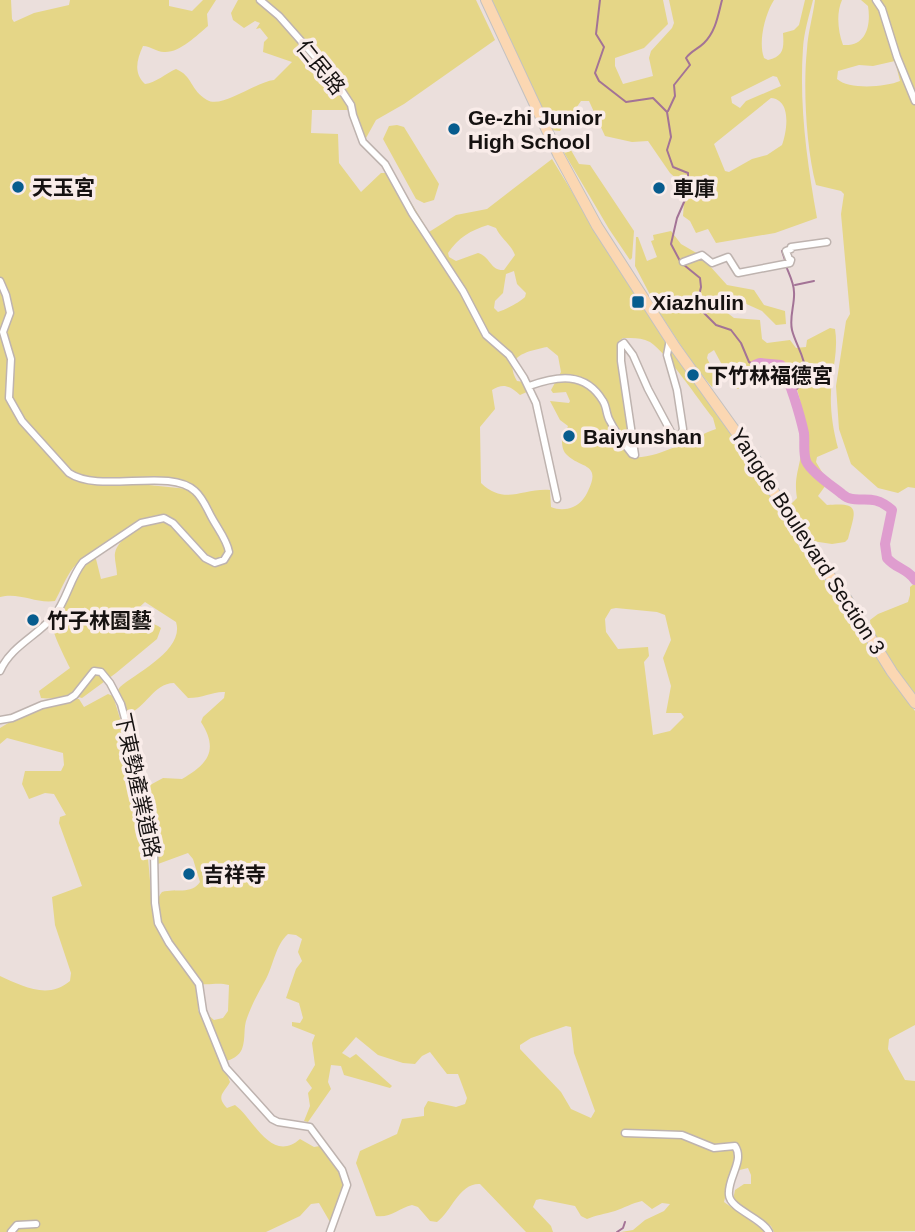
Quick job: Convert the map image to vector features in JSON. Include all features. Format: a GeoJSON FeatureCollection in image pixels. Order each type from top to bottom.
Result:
{"type":"FeatureCollection","features":[{"type":"Feature","properties":{"kind":"main road","name":"Yangde Boulevard Section 3"},"geometry":{"type":"LineString","coordinates":[[486,0],[572,180],[597,226],[672,343],[756,460],[795,529],[846,598],[892,672],[915,703]]}},
{"type":"Feature","properties":{"kind":"street","name":"仁民路"},"geometry":{"type":"LineString","coordinates":[[260,0],[279,16],[332,76],[351,105],[352,115],[363,142],[385,164],[412,212],[463,291],[486,335],[509,355],[529,386],[536,403],[557,499]]}},
{"type":"Feature","properties":{"kind":"street"},"geometry":{"type":"LineString","coordinates":[[876,0],[882,9],[915,101]]}},
{"type":"Feature","properties":{"kind":"street"},"geometry":{"type":"LineString","coordinates":[[683,262],[702,255],[712,263],[728,257],[738,273],[790,263],[786,251],[791,247],[827,242]]}},
{"type":"Feature","properties":{"kind":"street"},"geometry":{"type":"LineString","coordinates":[[0,281],[10,313],[3,332],[10,359],[9,398],[22,421],[69,473],[78,479],[103,483],[118,480],[176,482],[188,486],[202,499],[229,552],[224,560],[212,562],[205,558],[170,520],[158,519],[141,523],[83,562],[57,612],[47,624],[15,649],[0,671]]}},
{"type":"Feature","properties":{"kind":"street"},"geometry":{"type":"LineString","coordinates":[[529,386],[556,378],[574,377],[581,380],[600,396],[610,422],[632,454],[635,454],[621,345],[624,344],[630,349],[671,432],[677,437],[683,429],[677,390],[667,355],[672,343]]}},
{"type":"Feature","properties":{"kind":"street","name":"下東勢產業道路"},"geometry":{"type":"LineString","coordinates":[[0,720],[12,718],[42,705],[69,699],[92,673],[97,671],[104,675],[121,704],[127,726],[133,783],[148,823],[154,851],[158,923],[199,984],[203,1011],[226,1068],[272,1119],[310,1127],[342,1170],[347,1185],[330,1232]]}},
{"type":"Feature","properties":{"kind":"street"},"geometry":{"type":"LineString","coordinates":[[625,1133],[677,1134],[714,1148],[735,1146],[738,1155],[729,1197],[733,1203],[764,1224],[769,1232]]}},
{"type":"Feature","properties":{"kind":"street"},"geometry":{"type":"LineString","coordinates":[[11,1232],[18,1226],[36,1224]]}},
{"type":"Feature","properties":{"kind":"shaded area"},"geometry":{"type":"Polygon","coordinates":[[[0,0],[11,0],[14,22],[34,13],[69,5],[70,0],[169,0],[169,6],[192,11],[203,0],[216,0],[207,14],[208,26],[182,47],[170,52],[143,46],[137,66],[145,84],[176,69],[186,75],[201,96],[213,102],[274,80],[292,62],[263,52],[264,42],[268,38],[260,28],[256,29],[260,23],[255,21],[244,28],[233,20],[231,13],[238,0],[476,0],[495,40],[404,104],[376,120],[366,138],[360,141],[350,110],[312,110],[311,133],[338,134],[339,163],[361,192],[381,173],[387,173],[401,186],[429,232],[456,215],[487,209],[552,159],[624,277],[736,437],[799,546],[867,637],[915,711],[915,1025],[889,1039],[888,1049],[905,1080],[915,1081],[915,1231],[774,1232],[771,1226],[733,1200],[735,1190],[744,1184],[751,1184],[748,1168],[731,1172],[724,1202],[766,1232],[621,1232],[633,1230],[645,1220],[664,1211],[670,1204],[662,1203],[652,1209],[642,1201],[587,1219],[581,1216],[575,1206],[540,1199],[536,1200],[533,1207],[551,1226],[553,1232],[526,1232],[480,1184],[461,1193],[437,1222],[430,1221],[418,1207],[412,1205],[386,1216],[376,1216],[356,1163],[360,1151],[397,1134],[402,1119],[424,1116],[428,1101],[456,1107],[465,1104],[467,1098],[458,1074],[447,1074],[430,1052],[415,1064],[403,1063],[378,1055],[356,1037],[342,1053],[350,1058],[356,1054],[392,1086],[390,1088],[344,1075],[341,1066],[331,1065],[328,1082],[331,1089],[308,1122],[304,1121],[310,1106],[308,1093],[312,1088],[306,1080],[315,1065],[312,1043],[315,1035],[292,1026],[292,1022],[300,1023],[303,1018],[299,1003],[286,998],[296,969],[302,961],[298,952],[302,939],[296,935],[288,934],[280,944],[247,1018],[242,1049],[235,1057],[225,1061],[208,1015],[214,1020],[223,1018],[228,1011],[229,985],[201,984],[170,939],[159,912],[158,901],[162,892],[188,890],[200,882],[193,859],[188,853],[158,864],[141,790],[163,778],[182,779],[204,762],[210,748],[201,722],[224,698],[225,692],[188,698],[174,683],[167,684],[127,714],[118,690],[157,660],[173,642],[177,632],[176,622],[145,602],[132,614],[132,618],[161,628],[157,639],[82,698],[41,698],[39,691],[70,668],[56,638],[52,622],[79,572],[92,559],[96,559],[101,579],[117,575],[115,553],[123,540],[146,525],[163,522],[180,531],[210,563],[230,556],[198,490],[179,482],[118,478],[89,480],[70,471],[17,411],[11,397],[5,332],[11,314],[0,278],[0,0]],[[488,225],[471,232],[452,248],[448,253],[449,257],[456,261],[478,253],[499,270],[504,270],[515,255],[496,228],[488,225]],[[514,271],[506,274],[503,293],[495,301],[494,308],[498,312],[525,297],[526,293],[517,284],[514,271]],[[623,338],[619,341],[617,355],[633,457],[663,452],[716,429],[713,418],[683,377],[650,342],[623,338]],[[547,347],[525,353],[515,360],[513,373],[517,381],[524,382],[529,391],[520,395],[504,386],[492,390],[495,409],[480,427],[481,483],[498,494],[506,495],[550,490],[551,507],[568,509],[584,498],[592,482],[591,471],[572,459],[563,449],[562,432],[566,432],[568,426],[560,420],[550,401],[570,401],[566,392],[553,393],[551,390],[561,372],[558,356],[547,347]],[[616,608],[611,609],[605,619],[606,632],[618,649],[648,647],[649,656],[644,662],[653,735],[670,731],[684,717],[681,713],[666,713],[671,686],[663,658],[671,640],[665,615],[616,608]],[[566,1026],[531,1038],[520,1045],[520,1049],[561,1092],[571,1109],[591,1118],[595,1111],[574,1053],[571,1027],[566,1026]]]}},
{"type":"Feature","properties":{"kind":"shaded area"},"geometry":{"type":"Polygon","coordinates":[[[491,0],[663,0],[668,24],[644,48],[615,58],[615,66],[623,84],[653,76],[649,58],[651,51],[674,23],[669,0],[774,0],[765,20],[762,36],[762,51],[764,58],[768,60],[782,51],[783,33],[794,30],[799,25],[805,0],[813,0],[804,42],[802,91],[807,155],[817,218],[775,233],[716,243],[708,229],[696,233],[690,221],[683,216],[684,202],[691,198],[690,191],[670,173],[648,141],[632,142],[605,136],[589,101],[581,101],[560,131],[550,130],[491,0]],[[773,76],[731,97],[732,103],[740,108],[746,101],[781,86],[777,77],[773,76]],[[771,98],[714,144],[725,171],[729,172],[752,159],[767,155],[782,145],[786,125],[785,110],[778,100],[771,98]]]}},
{"type":"Feature","properties":{"kind":"shaded area"},"geometry":{"type":"Polygon","coordinates":[[[815,0],[842,0],[838,17],[840,34],[843,45],[851,45],[862,38],[868,27],[868,6],[861,0],[915,0],[915,488],[908,487],[898,493],[878,488],[851,464],[839,429],[836,386],[846,321],[850,314],[841,214],[844,194],[816,185],[810,153],[805,81],[815,0]],[[895,61],[873,66],[859,65],[838,71],[837,79],[850,85],[868,86],[900,81],[895,61]]]}},
{"type":"Feature","properties":{"kind":"shaded area"},"geometry":{"type":"Polygon","coordinates":[[[389,126],[404,127],[439,184],[434,200],[424,203],[416,199],[383,139],[389,126]]]}},
{"type":"Feature","properties":{"kind":"shaded area"},"geometry":{"type":"Polygon","coordinates":[[[557,137],[568,145],[579,164],[590,165],[634,231],[630,260],[609,229],[557,137]]]}},
{"type":"Feature","properties":{"kind":"shaded area"},"geometry":{"type":"Polygon","coordinates":[[[671,231],[681,244],[700,255],[727,285],[754,290],[764,305],[785,311],[786,324],[776,325],[762,311],[742,302],[725,303],[721,308],[734,318],[760,320],[762,339],[767,343],[790,340],[796,348],[806,347],[807,340],[830,328],[835,329],[831,406],[838,448],[817,457],[816,462],[828,482],[818,496],[827,505],[846,505],[853,510],[851,529],[845,542],[832,544],[812,541],[791,509],[790,505],[797,498],[796,481],[803,418],[798,393],[788,371],[780,362],[771,365],[738,389],[734,387],[714,350],[707,358],[718,381],[712,387],[693,364],[659,312],[635,266],[636,237],[647,261],[657,257],[651,241],[654,240],[653,235],[671,231]]]}},
{"type":"Feature","properties":{"kind":"shaded area"},"geometry":{"type":"Polygon","coordinates":[[[0,288],[7,313],[0,332],[0,288]]]}},
{"type":"Feature","properties":{"kind":"shaded area"},"geometry":{"type":"Polygon","coordinates":[[[0,332],[8,360],[7,399],[14,414],[67,474],[76,481],[103,485],[119,482],[188,489],[195,494],[227,549],[225,557],[213,561],[171,517],[154,516],[140,521],[77,563],[55,601],[0,597],[0,332]]]}},
{"type":"Feature","properties":{"kind":"shaded area"},"geometry":{"type":"Polygon","coordinates":[[[915,583],[915,695],[875,638],[870,620],[908,602],[910,587],[915,583]]]}},
{"type":"Feature","properties":{"kind":"shaded area"},"geometry":{"type":"Polygon","coordinates":[[[108,694],[113,696],[123,728],[130,783],[146,835],[153,915],[196,985],[198,1010],[212,1035],[230,1082],[222,1095],[222,1101],[227,1108],[235,1105],[272,1143],[290,1145],[300,1139],[314,1147],[320,1146],[338,1169],[344,1186],[330,1222],[319,1203],[311,1204],[300,1216],[266,1232],[0,1232],[0,976],[26,987],[44,990],[62,987],[70,981],[71,973],[55,925],[52,897],[82,886],[59,823],[60,817],[66,815],[54,794],[45,793],[29,799],[22,784],[25,771],[61,771],[64,765],[63,753],[7,738],[0,744],[0,728],[15,719],[71,699],[79,699],[84,707],[108,694]]]}},
{"type":"Feature","properties":{"kind":"waterway"},"geometry":{"type":"LineString","coordinates":[[600,0],[596,34],[604,47],[595,73],[599,81],[626,102],[653,98],[667,112],[671,137],[667,150],[673,167],[688,173],[688,193],[677,218],[671,244],[680,261]]}},
{"type":"Feature","properties":{"kind":"waterway"},"geometry":{"type":"LineString","coordinates":[[668,111],[675,96],[674,85],[690,65],[686,58],[704,43],[711,33],[722,0]]}},
{"type":"Feature","properties":{"kind":"waterway"},"geometry":{"type":"LineString","coordinates":[[782,251],[785,260]]}},
{"type":"Feature","properties":{"kind":"waterway"},"geometry":{"type":"LineString","coordinates":[[684,265],[700,278],[700,309],[716,325],[731,330],[741,343],[749,362],[755,365]]}},
{"type":"Feature","properties":{"kind":"waterway"},"geometry":{"type":"LineString","coordinates":[[786,266],[794,289],[792,330],[805,371],[800,386],[791,393]]}},
{"type":"Feature","properties":{"kind":"waterway"},"geometry":{"type":"LineString","coordinates":[[795,285],[814,281]]}},
{"type":"Feature","properties":{"kind":"waterway"},"geometry":{"type":"LineString","coordinates":[[755,365],[781,365],[804,433],[805,458],[808,465],[848,498],[877,501],[892,510],[885,544],[887,558],[915,580]]}},
{"type":"Feature","properties":{"kind":"waterway"},"geometry":{"type":"LineString","coordinates":[[617,1232],[623,1228],[625,1222]]}},
{"type":"Feature","properties":{"kind":"place","name":"Ge-zhi Junior High School"},"geometry":{"type":"Point","coordinates":[454,129]}},
{"type":"Feature","properties":{"kind":"place","name":"天玉宮"},"geometry":{"type":"Point","coordinates":[18,187]}},
{"type":"Feature","properties":{"kind":"place","name":"車庫"},"geometry":{"type":"Point","coordinates":[659,188]}},
{"type":"Feature","properties":{"kind":"place","name":"Xiazhulin"},"geometry":{"type":"Point","coordinates":[638,302]}},
{"type":"Feature","properties":{"kind":"place","name":"下竹林福德宮"},"geometry":{"type":"Point","coordinates":[693,375]}},
{"type":"Feature","properties":{"kind":"place","name":"Baiyunshan"},"geometry":{"type":"Point","coordinates":[569,436]}},
{"type":"Feature","properties":{"kind":"place","name":"竹子林園藝"},"geometry":{"type":"Point","coordinates":[33,620]}},
{"type":"Feature","properties":{"kind":"place","name":"吉祥寺"},"geometry":{"type":"Point","coordinates":[189,874]}}]}
